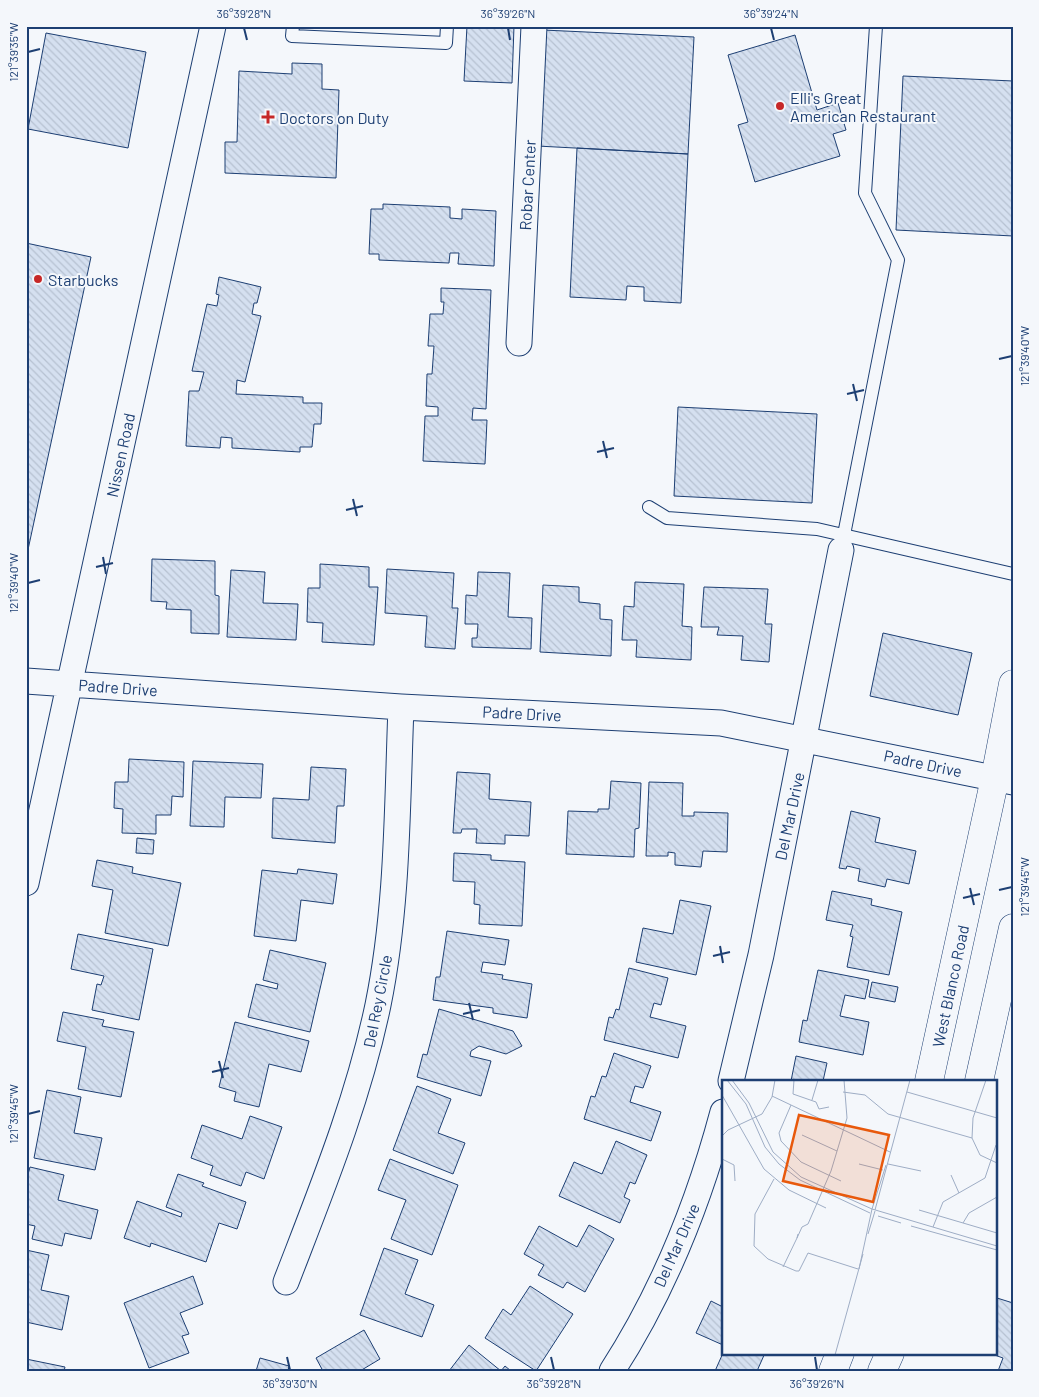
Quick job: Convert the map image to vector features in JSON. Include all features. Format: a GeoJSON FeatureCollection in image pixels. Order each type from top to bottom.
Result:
{"type":"FeatureCollection","features":[{"type":"Feature","properties":{"kind":"main road","name":"West Blanco Road"},"geometry":{"type":"LineString","coordinates":[[929,1080],[1004,780],[1013,684]]}},
{"type":"Feature","properties":{"kind":"main road"},"geometry":{"type":"LineString","coordinates":[[979,1080],[1013,928]]}},
{"type":"Feature","properties":{"kind":"main road"},"geometry":{"type":"LineString","coordinates":[[833,1371],[840,1354]]}},
{"type":"Feature","properties":{"kind":"main road"},"geometry":{"type":"LineString","coordinates":[[882,1371],[890,1354]]}},
{"type":"Feature","properties":{"kind":"street","name":"Nissen Road"},"geometry":{"type":"LineString","coordinates":[[26,883],[213,26]]}},
{"type":"Feature","properties":{"kind":"street","name":"Robar Center"},"geometry":{"type":"LineString","coordinates":[[519,343],[534,26]]}},
{"type":"Feature","properties":{"kind":"street","name":"Del Mar Drive"},"geometry":{"type":"LineString","coordinates":[[731,1080],[761,954],[805,738],[842,542]]}},
{"type":"Feature","properties":{"kind":"street","name":"Padre Drive"},"geometry":{"type":"LineString","coordinates":[[26,680],[401,707],[721,723],[805,738],[1004,780]]}},
{"type":"Feature","properties":{"kind":"street","name":"Del Rey Circle"},"geometry":{"type":"LineString","coordinates":[[286,1282],[347,1119],[378,1005],[388,944],[395,874],[401,707]]}},
{"type":"Feature","properties":{"kind":"street","name":"Del Mar Drive"},"geometry":{"type":"LineString","coordinates":[[612,1371],[650,1304],[696,1199],[722,1115]]}},
{"type":"Feature","properties":{"kind":"lane"},"geometry":{"type":"LineString","coordinates":[[293,26],[292,36],[446,43],[447,26]]}},
{"type":"Feature","properties":{"kind":"lane"},"geometry":{"type":"LineString","coordinates":[[842,542],[898,260],[865,192],[876,26]]}},
{"type":"Feature","properties":{"kind":"lane"},"geometry":{"type":"LineString","coordinates":[[649,507],[667,518],[817,529],[842,542],[1013,574]]}},
{"type":"Feature","properties":{"kind":"building"},"geometry":{"type":"Polygon","coordinates":[[[467,26],[514,26],[512,83],[464,81],[467,26]]]}},
{"type":"Feature","properties":{"kind":"building"},"geometry":{"type":"Polygon","coordinates":[[[543,30],[694,37],[688,154],[537,146],[543,30]]]}},
{"type":"Feature","properties":{"kind":"building"},"geometry":{"type":"Polygon","coordinates":[[[46,33],[146,52],[128,148],[28,129],[46,33]]]}},
{"type":"Feature","properties":{"kind":"building","name":"Elli's Great American Restaurant"},"geometry":{"type":"Polygon","coordinates":[[[795,35],[817,110],[838,103],[846,130],[833,134],[840,156],[755,182],[738,125],[748,122],[728,55],[795,35]]]}},
{"type":"Feature","properties":{"kind":"building"},"geometry":{"type":"Polygon","coordinates":[[[292,63],[322,64],[322,89],[339,90],[336,178],[225,173],[225,142],[237,142],[239,71],[292,74],[292,63]]]}},
{"type":"Feature","properties":{"kind":"building"},"geometry":{"type":"Polygon","coordinates":[[[903,76],[1013,81],[1013,236],[896,230],[903,76]]]}},
{"type":"Feature","properties":{"kind":"building"},"geometry":{"type":"Polygon","coordinates":[[[577,148],[688,154],[681,303],[644,301],[644,287],[627,286],[626,300],[570,297],[577,148]]]}},
{"type":"Feature","properties":{"kind":"building"},"geometry":{"type":"Polygon","coordinates":[[[383,204],[450,207],[450,218],[462,219],[462,209],[496,211],[494,266],[458,264],[459,253],[450,253],[449,263],[379,260],[379,254],[369,254],[371,209],[383,209],[383,204]]]}},
{"type":"Feature","properties":{"kind":"building"},"geometry":{"type":"Polygon","coordinates":[[[26,243],[91,257],[26,559],[26,243]]]}},
{"type":"Feature","properties":{"kind":"building"},"geometry":{"type":"Polygon","coordinates":[[[219,277],[261,287],[257,303],[254,303],[252,314],[261,316],[245,382],[237,380],[236,394],[303,397],[303,403],[322,403],[321,424],[314,424],[312,447],[300,447],[300,452],[232,448],[232,438],[221,437],[220,448],[186,446],[189,391],[199,391],[204,372],[192,371],[207,304],[217,306],[219,295],[216,294],[219,277]]]}},
{"type":"Feature","properties":{"kind":"building"},"geometry":{"type":"Polygon","coordinates":[[[441,288],[491,290],[486,409],[473,408],[472,420],[487,420],[485,464],[423,461],[425,416],[438,416],[438,407],[426,406],[427,374],[432,374],[434,346],[428,346],[430,314],[443,314],[444,302],[441,302],[441,288]]]}},
{"type":"Feature","properties":{"kind":"building"},"geometry":{"type":"Polygon","coordinates":[[[678,407],[817,414],[812,503],[674,496],[678,407]]]}},
{"type":"Feature","properties":{"kind":"building"},"geometry":{"type":"Polygon","coordinates":[[[152,559],[215,561],[215,595],[219,596],[219,634],[191,633],[191,610],[166,609],[167,602],[151,601],[152,559]]]}},
{"type":"Feature","properties":{"kind":"building"},"geometry":{"type":"Polygon","coordinates":[[[320,564],[369,567],[369,587],[378,587],[374,645],[322,642],[323,623],[307,622],[308,588],[320,588],[320,564]]]}},
{"type":"Feature","properties":{"kind":"building"},"geometry":{"type":"Polygon","coordinates":[[[387,569],[454,573],[452,608],[458,608],[455,649],[425,647],[427,616],[385,613],[387,569]]]}},
{"type":"Feature","properties":{"kind":"building"},"geometry":{"type":"Polygon","coordinates":[[[231,570],[265,572],[263,603],[298,604],[296,640],[227,637],[231,570]]]}},
{"type":"Feature","properties":{"kind":"building"},"geometry":{"type":"Polygon","coordinates":[[[478,572],[510,573],[508,617],[532,618],[531,649],[472,647],[472,638],[477,638],[478,624],[465,624],[466,595],[477,596],[478,572]]]}},
{"type":"Feature","properties":{"kind":"building"},"geometry":{"type":"Polygon","coordinates":[[[635,582],[684,584],[682,626],[692,627],[691,660],[636,657],[637,640],[622,640],[624,606],[634,607],[635,582]]]}},
{"type":"Feature","properties":{"kind":"building"},"geometry":{"type":"Polygon","coordinates":[[[543,585],[579,587],[579,602],[600,604],[600,619],[612,620],[611,656],[540,652],[543,585]]]}},
{"type":"Feature","properties":{"kind":"building"},"geometry":{"type":"Polygon","coordinates":[[[704,587],[768,589],[765,624],[772,624],[769,662],[741,660],[743,636],[717,635],[719,627],[701,627],[704,587]]]}},
{"type":"Feature","properties":{"kind":"building"},"geometry":{"type":"Polygon","coordinates":[[[883,633],[972,653],[958,715],[870,696],[883,633]]]}},
{"type":"Feature","properties":{"kind":"building"},"geometry":{"type":"Polygon","coordinates":[[[129,759],[184,762],[183,797],[172,796],[171,815],[156,815],[156,834],[122,833],[123,809],[114,808],[115,782],[128,782],[129,759]]]}},
{"type":"Feature","properties":{"kind":"building"},"geometry":{"type":"Polygon","coordinates":[[[193,761],[263,764],[261,798],[225,797],[224,827],[190,826],[193,761]]]}},
{"type":"Feature","properties":{"kind":"building"},"geometry":{"type":"Polygon","coordinates":[[[311,767],[346,769],[344,806],[337,806],[335,843],[272,838],[273,798],[309,800],[311,767]]]}},
{"type":"Feature","properties":{"kind":"building"},"geometry":{"type":"Polygon","coordinates":[[[457,772],[490,774],[489,799],[531,802],[529,836],[505,835],[505,844],[476,843],[477,829],[462,829],[461,833],[453,833],[457,772]]]}},
{"type":"Feature","properties":{"kind":"building"},"geometry":{"type":"Polygon","coordinates":[[[611,781],[641,783],[639,828],[635,829],[634,857],[566,854],[568,811],[598,812],[598,809],[609,809],[611,781]]]}},
{"type":"Feature","properties":{"kind":"building"},"geometry":{"type":"Polygon","coordinates":[[[649,782],[683,783],[682,816],[694,816],[694,812],[728,813],[727,852],[703,851],[701,867],[675,865],[675,853],[668,852],[668,856],[646,856],[649,782]]]}},
{"type":"Feature","properties":{"kind":"building"},"geometry":{"type":"Polygon","coordinates":[[[851,811],[880,818],[875,842],[916,851],[909,884],[887,879],[885,887],[858,881],[860,869],[847,866],[846,869],[839,868],[851,811]]]}},
{"type":"Feature","properties":{"kind":"building"},"geometry":{"type":"Polygon","coordinates":[[[137,838],[154,840],[153,854],[136,853],[137,838]]]}},
{"type":"Feature","properties":{"kind":"building"},"geometry":{"type":"Polygon","coordinates":[[[454,853],[491,855],[491,860],[525,862],[522,926],[479,924],[480,905],[474,904],[475,882],[453,881],[454,853]]]}},
{"type":"Feature","properties":{"kind":"building"},"geometry":{"type":"Polygon","coordinates":[[[97,860],[133,867],[132,873],[181,883],[168,946],[105,933],[113,890],[92,886],[97,860]]]}},
{"type":"Feature","properties":{"kind":"building"},"geometry":{"type":"Polygon","coordinates":[[[298,869],[337,874],[333,904],[301,900],[296,941],[254,936],[262,870],[297,874],[298,869]]]}},
{"type":"Feature","properties":{"kind":"building"},"geometry":{"type":"Polygon","coordinates":[[[832,891],[872,899],[871,905],[902,912],[889,975],[847,967],[853,937],[850,936],[853,925],[826,920],[832,891]]]}},
{"type":"Feature","properties":{"kind":"building"},"geometry":{"type":"Polygon","coordinates":[[[680,900],[711,906],[696,975],[636,962],[643,928],[673,934],[680,900]]]}},
{"type":"Feature","properties":{"kind":"building"},"geometry":{"type":"Polygon","coordinates":[[[447,931],[509,940],[505,965],[483,962],[481,972],[503,975],[502,979],[532,984],[527,1018],[493,1013],[493,1008],[433,1000],[436,977],[440,977],[447,931]]]}},
{"type":"Feature","properties":{"kind":"building"},"geometry":{"type":"Polygon","coordinates":[[[78,934],[153,949],[139,1020],[92,1010],[97,984],[101,985],[104,976],[71,969],[78,934]]]}},
{"type":"Feature","properties":{"kind":"building"},"geometry":{"type":"Polygon","coordinates":[[[270,950],[326,963],[310,1032],[248,1017],[256,984],[277,989],[278,984],[263,980],[270,950]]]}},
{"type":"Feature","properties":{"kind":"building"},"geometry":{"type":"Polygon","coordinates":[[[629,968],[668,978],[661,1005],[654,1003],[650,1017],[686,1026],[678,1058],[604,1040],[609,1017],[613,1018],[616,1009],[619,1010],[629,968]]]}},
{"type":"Feature","properties":{"kind":"building"},"geometry":{"type":"Polygon","coordinates":[[[818,970],[869,980],[865,999],[845,995],[840,1016],[869,1022],[863,1055],[799,1042],[803,1020],[807,1021],[818,970]]]}},
{"type":"Feature","properties":{"kind":"building"},"geometry":{"type":"Polygon","coordinates":[[[872,982],[898,987],[895,1002],[869,997],[872,982]]]}},
{"type":"Feature","properties":{"kind":"building"},"geometry":{"type":"Polygon","coordinates":[[[439,1009],[513,1031],[522,1046],[506,1054],[479,1046],[471,1051],[470,1056],[491,1061],[481,1096],[417,1077],[423,1054],[427,1055],[439,1009]]]}},
{"type":"Feature","properties":{"kind":"building"},"geometry":{"type":"Polygon","coordinates":[[[63,1012],[104,1020],[102,1026],[134,1032],[121,1097],[78,1089],[86,1047],[57,1041],[63,1012]]]}},
{"type":"Feature","properties":{"kind":"building"},"geometry":{"type":"Polygon","coordinates":[[[235,1022],[309,1041],[301,1072],[269,1064],[259,1107],[234,1101],[236,1092],[219,1087],[235,1022]]]}},
{"type":"Feature","properties":{"kind":"building"},"geometry":{"type":"Polygon","coordinates":[[[614,1053],[651,1066],[643,1088],[635,1086],[630,1102],[661,1112],[651,1141],[584,1119],[591,1096],[595,1097],[602,1076],[606,1077],[614,1053]]]}},
{"type":"Feature","properties":{"kind":"building"},"geometry":{"type":"Polygon","coordinates":[[[796,1056],[827,1063],[823,1080],[791,1080],[796,1056]]]}},
{"type":"Feature","properties":{"kind":"building"},"geometry":{"type":"Polygon","coordinates":[[[417,1086],[451,1099],[438,1133],[465,1143],[453,1174],[393,1150],[417,1086]]]}},
{"type":"Feature","properties":{"kind":"building"},"geometry":{"type":"Polygon","coordinates":[[[47,1090],[81,1097],[74,1133],[102,1138],[95,1170],[34,1158],[47,1090]]]}},
{"type":"Feature","properties":{"kind":"building"},"geometry":{"type":"Polygon","coordinates":[[[250,1116],[282,1127],[264,1179],[246,1172],[241,1186],[210,1175],[213,1166],[191,1158],[202,1125],[242,1139],[250,1116]]]}},
{"type":"Feature","properties":{"kind":"building"},"geometry":{"type":"Polygon","coordinates":[[[616,1141],[647,1155],[635,1184],[630,1182],[624,1197],[630,1200],[620,1223],[559,1196],[574,1162],[602,1174],[616,1141]]]}},
{"type":"Feature","properties":{"kind":"building"},"geometry":{"type":"Polygon","coordinates":[[[390,1159],[458,1185],[432,1255],[391,1239],[406,1200],[378,1190],[390,1159]]]}},
{"type":"Feature","properties":{"kind":"building"},"geometry":{"type":"Polygon","coordinates":[[[30,1167],[64,1175],[58,1200],[98,1210],[91,1239],[65,1233],[62,1246],[32,1239],[35,1226],[26,1224],[26,1182],[30,1167]]]}},
{"type":"Feature","properties":{"kind":"building"},"geometry":{"type":"Polygon","coordinates":[[[178,1174],[204,1183],[202,1186],[246,1202],[237,1229],[219,1223],[206,1262],[151,1243],[150,1247],[124,1238],[137,1201],[181,1217],[182,1213],[166,1207],[178,1174]]]}},
{"type":"Feature","properties":{"kind":"building"},"geometry":{"type":"Polygon","coordinates":[[[589,1225],[614,1239],[585,1292],[567,1282],[563,1288],[538,1275],[544,1265],[524,1254],[539,1226],[577,1247],[589,1225]]]}},
{"type":"Feature","properties":{"kind":"building"},"geometry":{"type":"Polygon","coordinates":[[[384,1248],[418,1260],[405,1294],[434,1305],[422,1337],[360,1315],[384,1248]]]}},
{"type":"Feature","properties":{"kind":"building"},"geometry":{"type":"Polygon","coordinates":[[[26,1250],[49,1255],[41,1290],[69,1296],[62,1330],[26,1322],[26,1250]]]}},
{"type":"Feature","properties":{"kind":"building"},"geometry":{"type":"Polygon","coordinates":[[[193,1276],[203,1304],[180,1313],[189,1334],[182,1336],[189,1353],[149,1368],[124,1303],[193,1276]]]}},
{"type":"Feature","properties":{"kind":"building"},"geometry":{"type":"Polygon","coordinates":[[[530,1286],[573,1314],[536,1371],[485,1338],[503,1309],[511,1315],[530,1286]]]}},
{"type":"Feature","properties":{"kind":"building"},"geometry":{"type":"Polygon","coordinates":[[[997,1298],[1013,1303],[1013,1371],[998,1371],[1003,1358],[992,1354],[996,1354],[997,1298]]]}},
{"type":"Feature","properties":{"kind":"building"},"geometry":{"type":"Polygon","coordinates":[[[711,1301],[722,1306],[722,1345],[696,1333],[711,1301]]]}},
{"type":"Feature","properties":{"kind":"building"},"geometry":{"type":"Polygon","coordinates":[[[364,1330],[380,1359],[360,1371],[323,1371],[316,1358],[364,1330]]]}},
{"type":"Feature","properties":{"kind":"building"},"geometry":{"type":"Polygon","coordinates":[[[469,1345],[501,1371],[449,1371],[469,1345]]]}},
{"type":"Feature","properties":{"kind":"building"},"geometry":{"type":"Polygon","coordinates":[[[723,1354],[765,1354],[757,1371],[715,1371],[723,1354]]]}},
{"type":"Feature","properties":{"kind":"building"},"geometry":{"type":"Polygon","coordinates":[[[260,1358],[289,1366],[288,1371],[256,1371],[260,1358]]]}},
{"type":"Feature","properties":{"kind":"building"},"geometry":{"type":"Polygon","coordinates":[[[26,1359],[65,1367],[64,1371],[26,1371],[26,1359]]]}},
{"type":"Feature","properties":{"kind":"building"},"geometry":{"type":"Polygon","coordinates":[[[505,1366],[511,1371],[501,1371],[505,1366]]]}},
{"type":"Feature","properties":{"kind":"place","name":"Elli's Great American Restaurant"},"geometry":{"type":"Point","coordinates":[780,106]}},
{"type":"Feature","properties":{"kind":"place","name":"Doctors on Duty"},"geometry":{"type":"Point","coordinates":[268,117]}},
{"type":"Feature","properties":{"kind":"place","name":"Starbucks"},"geometry":{"type":"Point","coordinates":[38,279]}}]}
